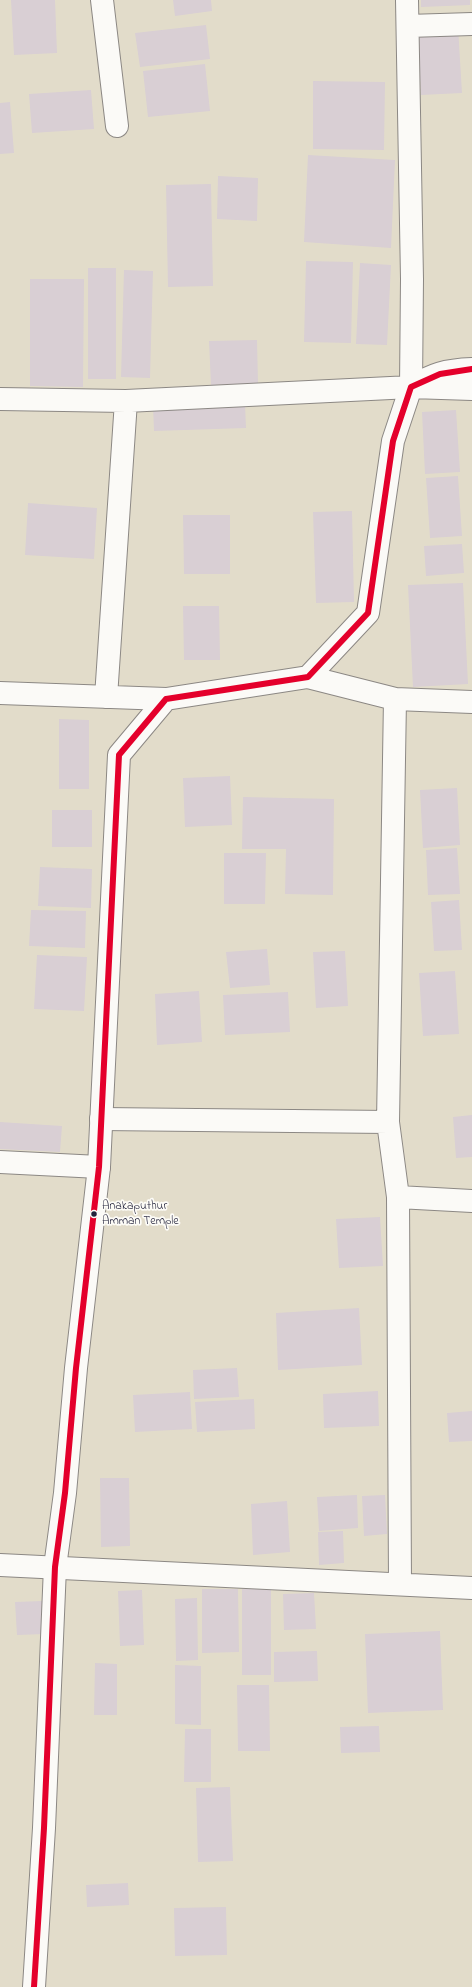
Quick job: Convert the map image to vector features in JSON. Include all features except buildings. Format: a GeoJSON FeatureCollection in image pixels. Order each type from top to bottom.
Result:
{"type":"FeatureCollection","features":[{"type":"Feature","properties":{"kind":"street"},"geometry":{"type":"LineString","coordinates":[[102,0],[117,126]]}},
{"type":"Feature","properties":{"kind":"street"},"geometry":{"type":"LineString","coordinates":[[308,677],[368,613],[393,441],[411,387],[412,279],[407,0]]}},
{"type":"Feature","properties":{"kind":"street"},"geometry":{"type":"LineString","coordinates":[[408,26],[472,24]]}},
{"type":"Feature","properties":{"kind":"street"},"geometry":{"type":"LineString","coordinates":[[411,387],[431,375],[454,370],[472,370]]}},
{"type":"Feature","properties":{"kind":"street"},"geometry":{"type":"LineString","coordinates":[[0,399],[126,402],[411,387],[472,389]]}},
{"type":"Feature","properties":{"kind":"street"},"geometry":{"type":"LineString","coordinates":[[106,697],[126,402]]}},
{"type":"Feature","properties":{"kind":"street"},"geometry":{"type":"LineString","coordinates":[[0,694],[166,699],[308,677],[395,699],[472,702]]}},
{"type":"Feature","properties":{"kind":"street"},"geometry":{"type":"LineString","coordinates":[[34,1987],[44,1828],[55,1567],[65,1493],[76,1368],[98,1167],[119,755],[166,699]]}},
{"type":"Feature","properties":{"kind":"street"},"geometry":{"type":"LineString","coordinates":[[395,699],[388,1122],[398,1197],[400,1584]]}},
{"type":"Feature","properties":{"kind":"street"},"geometry":{"type":"LineString","coordinates":[[101,1119],[388,1122]]}},
{"type":"Feature","properties":{"kind":"street"},"geometry":{"type":"LineString","coordinates":[[0,1162],[98,1167]]}},
{"type":"Feature","properties":{"kind":"street"},"geometry":{"type":"LineString","coordinates":[[398,1197],[472,1201]]}},
{"type":"Feature","properties":{"kind":"street"},"geometry":{"type":"LineString","coordinates":[[0,1565],[472,1588]]}},
{"type":"Feature","properties":{"kind":"transit line"},"geometry":{"type":"LineString","coordinates":[[34,1987],[44,1828],[55,1567],[65,1493],[76,1368],[99,1167],[119,755],[166,699],[308,677],[368,613],[393,441],[411,387],[440,374],[472,369]]}},
{"type":"Feature","properties":{"kind":"place","name":"Anakaputhur Amman Temple"},"geometry":{"type":"Point","coordinates":[94,1214]}}]}
